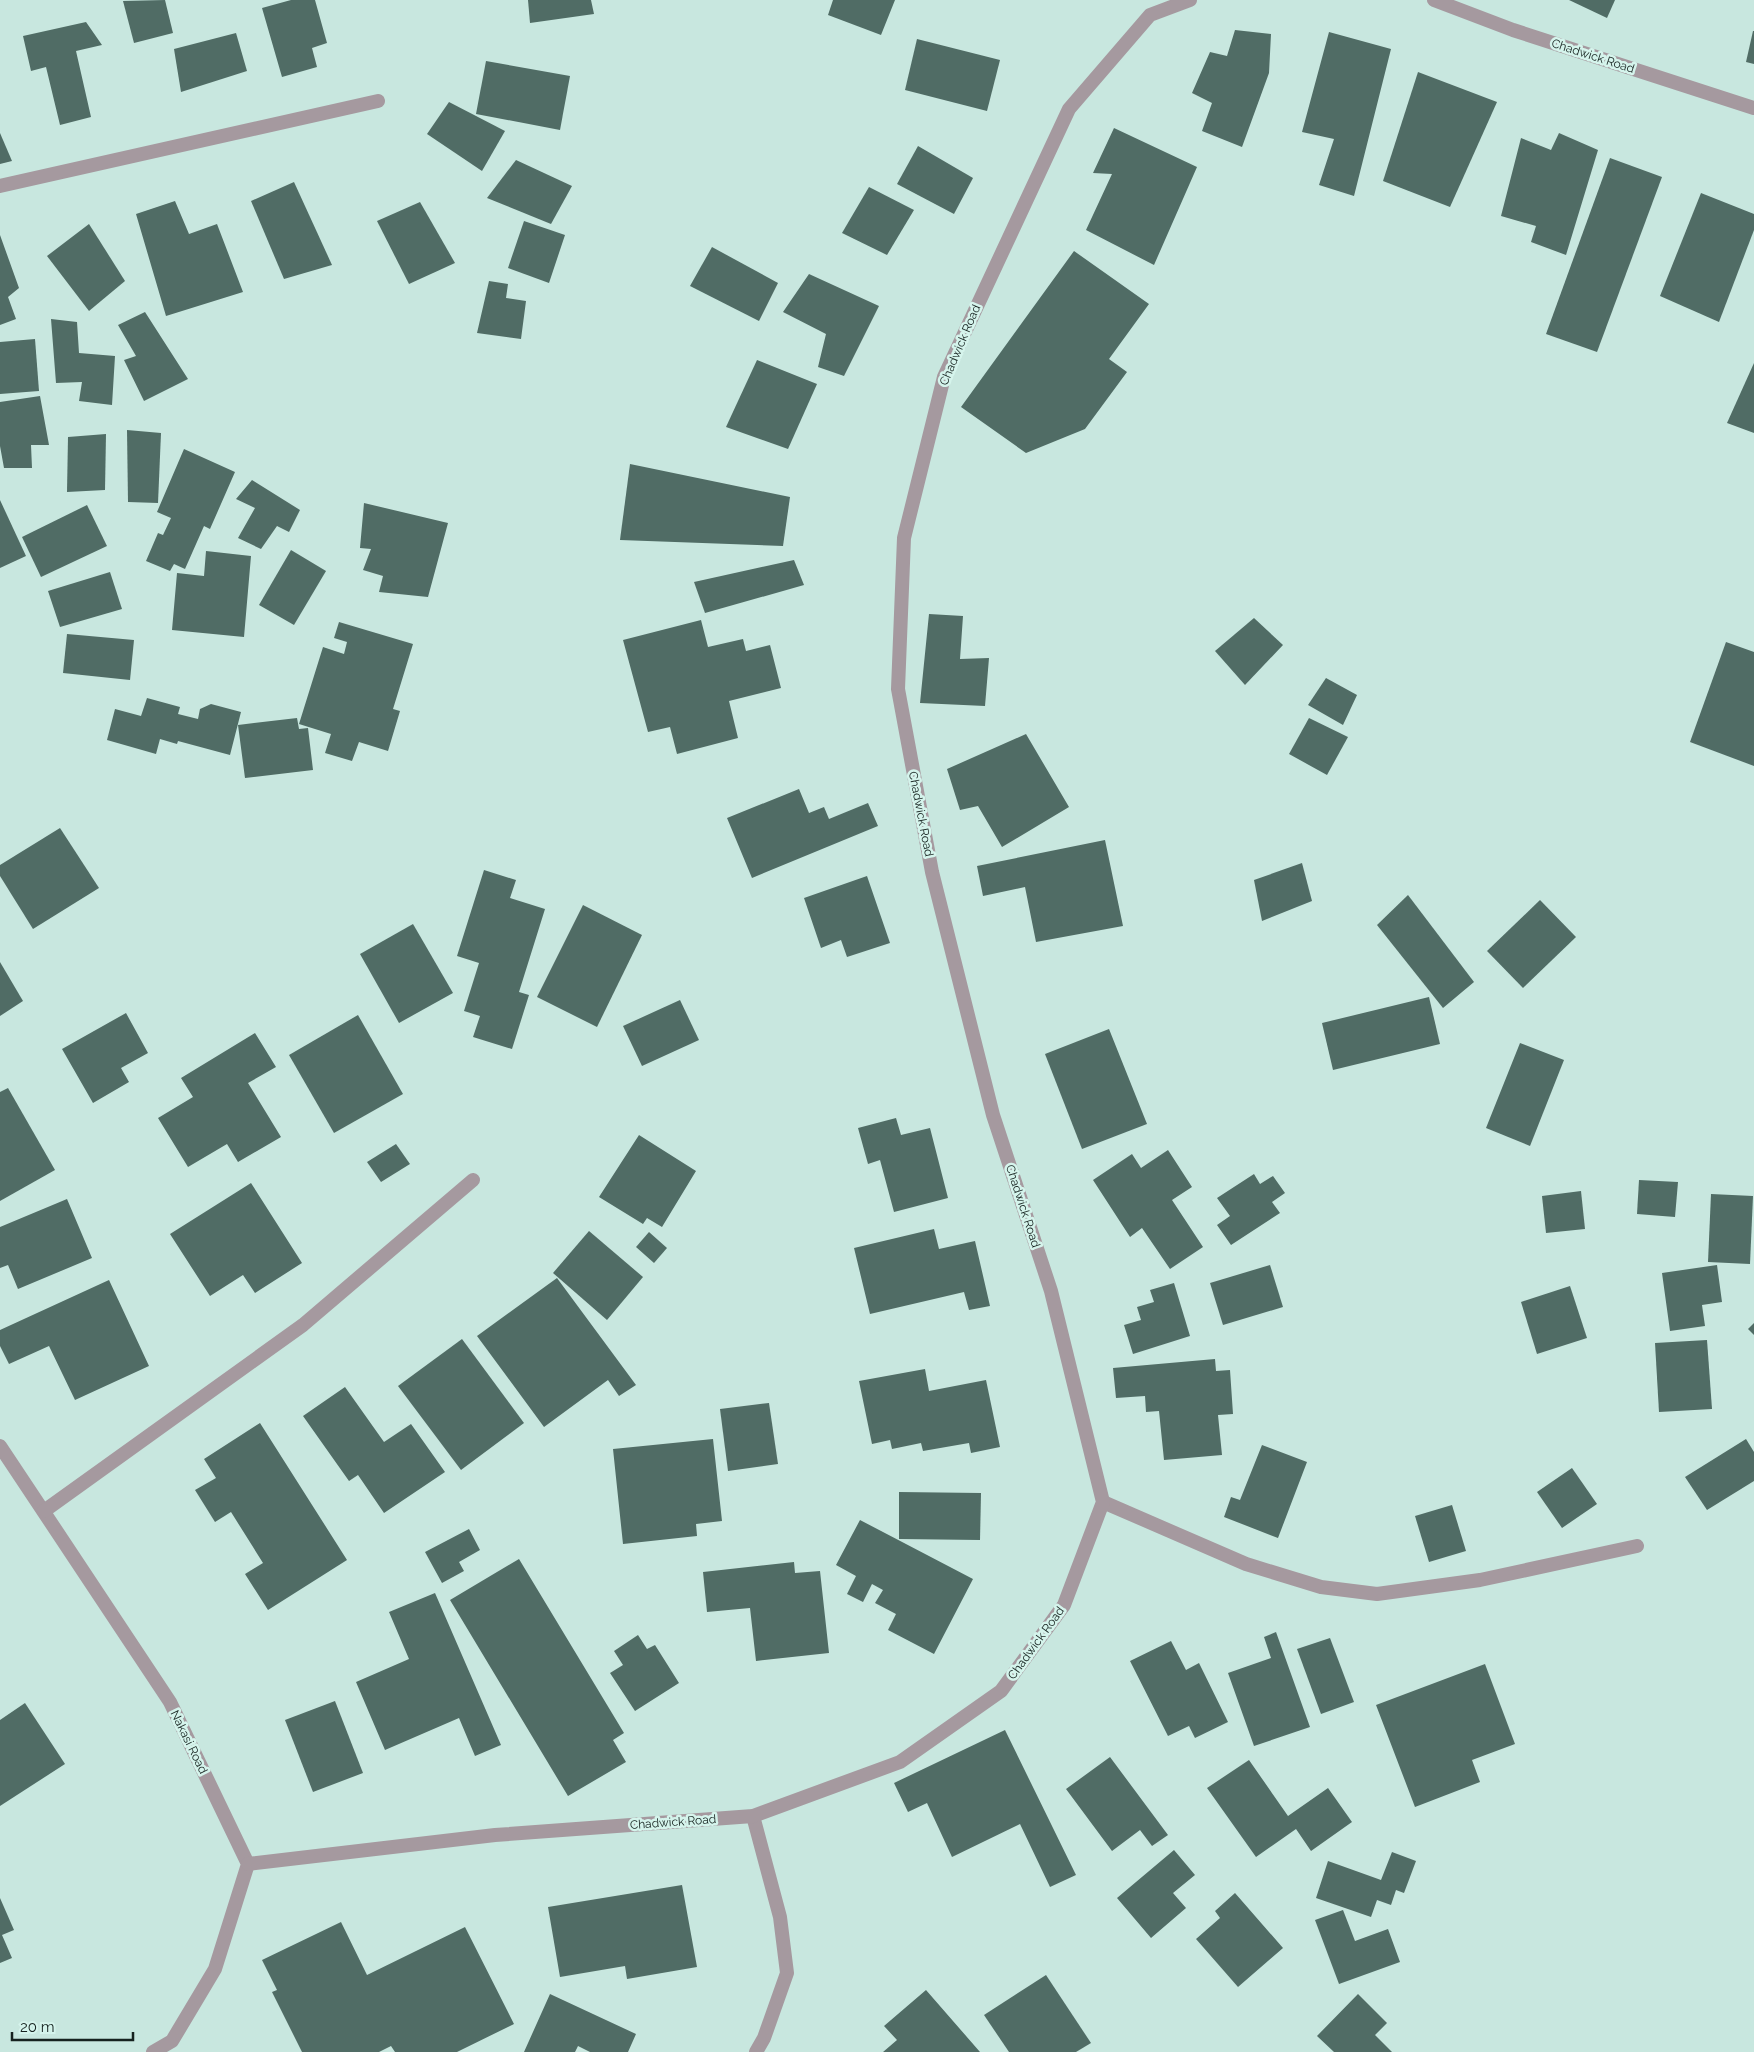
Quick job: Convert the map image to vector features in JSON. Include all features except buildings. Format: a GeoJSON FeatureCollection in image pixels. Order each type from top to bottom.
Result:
{"type":"FeatureCollection","features":[{"type":"Feature","properties":{"kind":"street","name":"Chadwick Road"},"geometry":{"type":"LineString","coordinates":[[248,1864],[495,1834],[754,1816],[900,1762],[1001,1691],[1064,1605],[1103,1502],[1051,1291],[993,1115],[932,872],[898,689],[904,538],[944,377],[1069,110],[1150,15],[1190,0]]}},
{"type":"Feature","properties":{"kind":"street","name":"Chadwick Road"},"geometry":{"type":"LineString","coordinates":[[1434,0],[1513,30],[1754,108]]}},
{"type":"Feature","properties":{"kind":"street"},"geometry":{"type":"LineString","coordinates":[[0,186],[378,101]]}},
{"type":"Feature","properties":{"kind":"street"},"geometry":{"type":"LineString","coordinates":[[44,1511],[303,1324],[473,1180]]}},
{"type":"Feature","properties":{"kind":"street","name":"Nakasi Road"},"geometry":{"type":"LineString","coordinates":[[0,1446],[170,1702],[248,1864]]}},
{"type":"Feature","properties":{"kind":"street"},"geometry":{"type":"LineString","coordinates":[[1103,1502],[1246,1564],[1321,1587],[1377,1594],[1480,1580],[1637,1546]]}},
{"type":"Feature","properties":{"kind":"street"},"geometry":{"type":"LineString","coordinates":[[754,1816],[780,1917],[787,1973],[764,2038],[756,2052]]}},
{"type":"Feature","properties":{"kind":"street"},"geometry":{"type":"LineString","coordinates":[[153,2052],[172,2041],[215,1969],[248,1864]]}}]}
